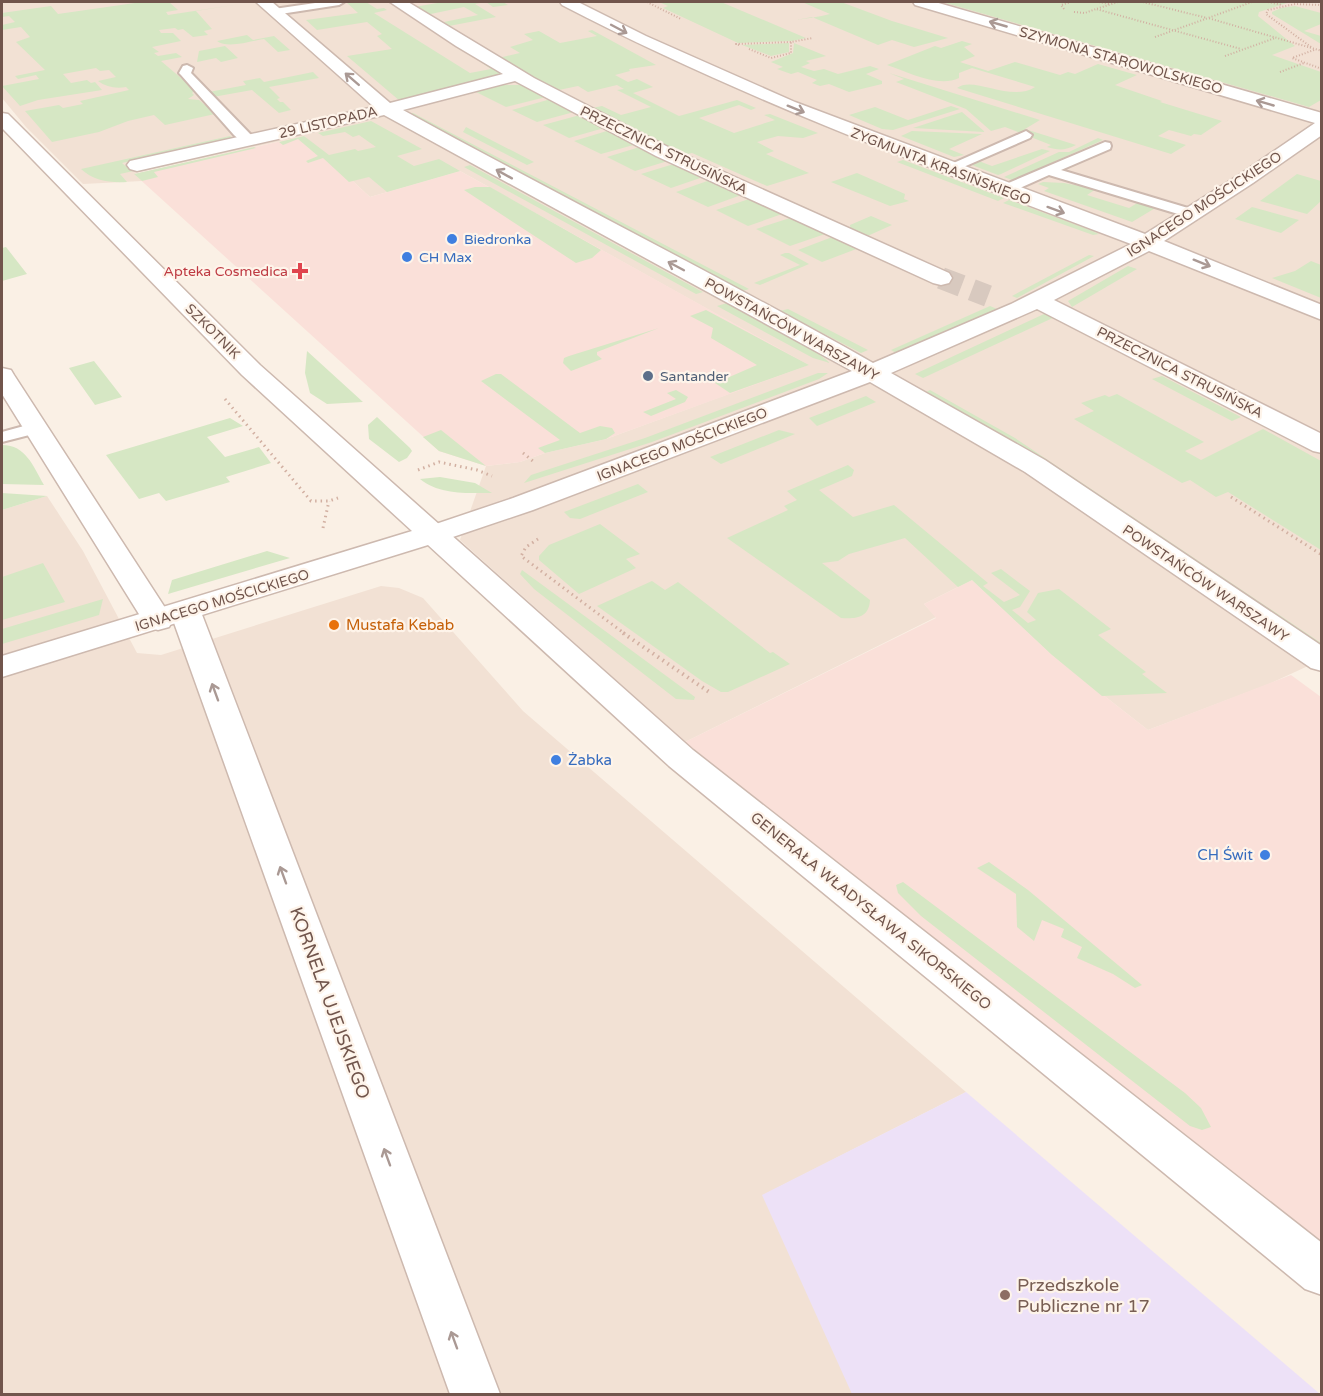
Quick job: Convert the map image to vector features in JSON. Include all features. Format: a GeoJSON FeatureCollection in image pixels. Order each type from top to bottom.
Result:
{"type":"FeatureCollection","features":[{"type":"Feature","properties":{"kind":"street","name":"PRZECZNICA STRUSIŃSKA"},"geometry":{"type":"LineString","coordinates":[[398,2],[517,75],[627,135],[941,278]]}},
{"type":"Feature","properties":{"kind":"street"},"geometry":{"type":"LineString","coordinates":[[570,3],[595,2]]}},
{"type":"Feature","properties":{"kind":"street","name":"SZYMONA STAROWOLSKIEGO"},"geometry":{"type":"LineString","coordinates":[[920,2],[1322,119]]}},
{"type":"Feature","properties":{"kind":"street","name":"ZYGMUNTA KRASIŃSKIEGO"},"geometry":{"type":"LineString","coordinates":[[570,3],[649,45],[738,85],[947,169],[1147,242],[1322,313]]}},
{"type":"Feature","properties":{"kind":"street","name":"POWSTAŃCÓW WARSZAWY"},"geometry":{"type":"LineString","coordinates":[[269,7],[387,109],[542,195],[796,329],[1035,466],[1322,661]]}},
{"type":"Feature","properties":{"kind":"street","name":"29 LISTOPADA"},"geometry":{"type":"LineString","coordinates":[[137,165],[387,109],[517,75]]}},
{"type":"Feature","properties":{"kind":"street","name":"SZKOTNIK"},"geometry":{"type":"LineString","coordinates":[[5,126],[251,369],[434,534]]}},
{"type":"Feature","properties":{"kind":"street","name":"IGNACEGO MOŚCICKIEGO"},"geometry":{"type":"LineString","coordinates":[[2,667],[172,616],[524,504],[871,373],[1028,305],[1147,242],[1193,214],[1322,126]]}},
{"type":"Feature","properties":{"kind":"street","name":"PRZECZNICA STRUSIŃSKA"},"geometry":{"type":"LineString","coordinates":[[988,296],[1028,305],[1322,445]]}},
{"type":"Feature","properties":{"kind":"street","name":"KORNELA UJEJSKIEGO"},"geometry":{"type":"LineString","coordinates":[[2,375],[35,428],[172,616],[475,1395]]}},
{"type":"Feature","properties":{"kind":"street","name":"GENERAŁA WŁADYSŁAWA SIKORSKIEGO"},"geometry":{"type":"LineString","coordinates":[[434,534],[681,758],[1322,1273]]}},
{"type":"Feature","properties":{"kind":"lane"},"geometry":{"type":"LineString","coordinates":[[269,7],[339,2]]}},
{"type":"Feature","properties":{"kind":"lane"},"geometry":{"type":"LineString","coordinates":[[187,68],[185,73],[238,132],[248,140]]}},
{"type":"Feature","properties":{"kind":"lane"},"geometry":{"type":"LineString","coordinates":[[947,169],[1026,135]]}},
{"type":"Feature","properties":{"kind":"lane"},"geometry":{"type":"LineString","coordinates":[[1004,190],[1105,147]]}},
{"type":"Feature","properties":{"kind":"lane"},"geometry":{"type":"LineString","coordinates":[[1050,171],[1193,214]]}},
{"type":"Feature","properties":{"kind":"lane"},"geometry":{"type":"LineString","coordinates":[[2,437],[35,428]]}},
{"type":"Feature","properties":{"kind":"path"},"geometry":{"type":"LineString","coordinates":[[1071,2],[1060,5],[1061,8],[1085,13],[1118,2]]}},
{"type":"Feature","properties":{"kind":"path"},"geometry":{"type":"LineString","coordinates":[[1099,2],[1109,4]]}},
{"type":"Feature","properties":{"kind":"path"},"geometry":{"type":"LineString","coordinates":[[1143,2],[1322,51]]}},
{"type":"Feature","properties":{"kind":"path"},"geometry":{"type":"LineString","coordinates":[[1208,18],[1252,2]]}},
{"type":"Feature","properties":{"kind":"path"},"geometry":{"type":"LineString","coordinates":[[1268,2],[1282,6]]}},
{"type":"Feature","properties":{"kind":"path"},"geometry":{"type":"LineString","coordinates":[[1314,49],[1266,14],[1268,10],[1296,3],[1322,4]]}},
{"type":"Feature","properties":{"kind":"path"},"geometry":{"type":"LineString","coordinates":[[1096,9],[1242,50]]}},
{"type":"Feature","properties":{"kind":"path"},"geometry":{"type":"LineString","coordinates":[[791,42],[791,52],[771,58],[736,44],[791,42],[813,38]]}},
{"type":"Feature","properties":{"kind":"path"},"geometry":{"type":"LineString","coordinates":[[1314,49],[1292,58],[1322,69]]}},
{"type":"Feature","properties":{"kind":"path"},"geometry":{"type":"LineString","coordinates":[[523,453],[539,466]]}},
{"type":"Feature","properties":{"kind":"path"},"geometry":{"type":"LineString","coordinates":[[439,462],[477,470],[494,477]]}},
{"type":"Feature","properties":{"kind":"path"},"geometry":{"type":"LineString","coordinates":[[1231,498],[1322,555]]}},
{"type":"Feature","properties":{"kind":"path"},"geometry":{"type":"LineString","coordinates":[[542,536],[525,547],[521,556],[654,656],[711,694]]}},
{"type":"Feature","properties":{"kind":"shaded area"},"geometry":{"type":"Polygon","coordinates":[[[2,2],[1321,2],[1321,660],[1269,684],[1148,730],[1052,655],[972,580],[924,604],[936,617],[685,742],[460,540],[486,466],[520,462],[545,453],[606,439],[808,365],[460,171],[370,197],[304,136],[135,173],[142,181],[83,184],[26,127],[2,98],[2,2]]]}},
{"type":"Feature","properties":{"kind":"shaded area"},"geometry":{"type":"Polygon","coordinates":[[[304,136],[370,197],[460,171],[809,365],[606,439],[545,453],[520,462],[486,466],[439,451],[134,174],[304,136]]]}},
{"type":"Feature","properties":{"kind":"shaded area"},"geometry":{"type":"Polygon","coordinates":[[[47,496],[83,551],[137,653],[161,655],[381,586],[399,588],[423,598],[523,711],[966,1092],[763,1195],[871,1394],[2,1394],[2,510],[47,496]]]}},
{"type":"Feature","properties":{"kind":"shaded area"},"geometry":{"type":"Polygon","coordinates":[[[972,580],[1052,655],[1148,730],[1291,675],[1321,697],[1321,1248],[685,742],[936,618],[924,604],[972,580]]]}},
{"type":"Feature","properties":{"kind":"shaded area","name":"Przedszkole Publiczne nr 17"},"geometry":{"type":"Polygon","coordinates":[[[966,1092],[1320,1394],[852,1394],[762,1195],[966,1092]]]}},
{"type":"Feature","properties":{"kind":"green space"},"geometry":{"type":"Polygon","coordinates":[[[142,2],[169,2],[178,10],[166,12],[168,15],[240,4],[196,11],[212,29],[204,31],[208,35],[193,37],[183,29],[175,28],[159,30],[161,33],[173,33],[181,41],[152,47],[159,52],[154,53],[158,56],[176,53],[182,57],[161,61],[195,90],[192,93],[194,95],[188,99],[199,100],[215,114],[165,125],[154,115],[128,121],[99,132],[52,142],[25,111],[59,105],[63,108],[83,104],[80,101],[129,90],[126,87],[111,87],[98,81],[116,77],[109,70],[100,71],[96,68],[63,74],[71,83],[87,80],[91,83],[95,82],[102,90],[38,100],[20,106],[2,86],[39,79],[36,75],[18,79],[15,76],[45,70],[16,42],[30,37],[21,27],[2,30],[2,25],[15,22],[9,16],[2,17],[2,13],[51,6],[58,14],[142,2]]]}},
{"type":"Feature","properties":{"kind":"green space"},"geometry":{"type":"Polygon","coordinates":[[[346,2],[366,2],[377,9],[384,8],[387,10],[374,13],[470,73],[491,69],[475,58],[479,57],[502,71],[498,76],[400,101],[347,56],[392,49],[377,36],[382,34],[367,22],[317,30],[306,20],[358,13],[346,2]]]}},
{"type":"Feature","properties":{"kind":"green space"},"geometry":{"type":"Polygon","coordinates":[[[443,2],[486,2],[475,4],[496,17],[449,26],[444,22],[478,15],[464,7],[426,15],[414,7],[443,2]]]}},
{"type":"Feature","properties":{"kind":"green space"},"geometry":{"type":"Polygon","coordinates":[[[486,2],[503,2],[508,5],[493,7],[486,2]]]}},
{"type":"Feature","properties":{"kind":"green space"},"geometry":{"type":"Polygon","coordinates":[[[659,2],[721,2],[806,38],[792,41],[738,43],[663,8],[668,6],[659,2]]]}},
{"type":"Feature","properties":{"kind":"green space"},"geometry":{"type":"Polygon","coordinates":[[[802,2],[841,2],[948,38],[914,47],[892,40],[878,45],[813,17],[830,14],[802,2]]]}},
{"type":"Feature","properties":{"kind":"green space"},"geometry":{"type":"Polygon","coordinates":[[[942,2],[1290,2],[1259,12],[1258,16],[1295,46],[1272,55],[1321,72],[1321,100],[1309,107],[942,2]]]}},
{"type":"Feature","properties":{"kind":"green space"},"geometry":{"type":"Polygon","coordinates":[[[1295,6],[1321,13],[1321,24],[1304,31],[1321,36],[1321,44],[1272,14],[1281,8],[1295,6]]]}},
{"type":"Feature","properties":{"kind":"green space"},"geometry":{"type":"Polygon","coordinates":[[[592,30],[656,65],[629,69],[630,71],[615,75],[628,82],[637,79],[653,87],[633,93],[679,116],[737,100],[756,108],[751,110],[739,105],[699,118],[734,133],[775,120],[764,115],[770,114],[818,133],[803,138],[778,136],[757,142],[774,151],[766,154],[809,173],[767,186],[692,153],[680,156],[592,108],[602,106],[621,115],[651,107],[617,90],[624,89],[617,85],[588,92],[578,86],[554,91],[498,58],[520,53],[510,47],[533,40],[524,34],[539,31],[560,43],[597,36],[588,31],[592,30]]]}},
{"type":"Feature","properties":{"kind":"green space"},"geometry":{"type":"Polygon","coordinates":[[[247,35],[253,40],[274,36],[290,50],[278,52],[264,39],[233,44],[217,41],[247,35]]]}},
{"type":"Feature","properties":{"kind":"green space"},"geometry":{"type":"Polygon","coordinates":[[[962,41],[972,44],[964,47],[975,56],[960,62],[988,71],[1015,62],[1060,75],[1068,72],[1075,74],[1098,64],[1137,75],[1115,85],[1222,121],[1201,135],[1191,136],[1169,130],[1158,136],[1186,145],[1171,154],[957,88],[973,85],[1015,92],[1035,87],[972,68],[959,73],[959,78],[942,81],[923,78],[887,65],[935,46],[941,48],[962,41]]]}},
{"type":"Feature","properties":{"kind":"green space"},"geometry":{"type":"Polygon","coordinates":[[[789,43],[789,52],[771,56],[742,45],[789,43]]]}},
{"type":"Feature","properties":{"kind":"green space"},"geometry":{"type":"Polygon","coordinates":[[[794,43],[826,56],[806,61],[810,63],[801,67],[814,71],[824,69],[838,74],[870,66],[879,69],[866,74],[882,81],[882,84],[849,92],[829,84],[820,86],[812,83],[817,80],[798,72],[791,74],[777,69],[783,67],[771,62],[793,53],[794,43]]]}},
{"type":"Feature","properties":{"kind":"green space"},"geometry":{"type":"Polygon","coordinates":[[[225,46],[238,58],[221,62],[216,58],[197,62],[199,51],[225,46]]]}},
{"type":"Feature","properties":{"kind":"green space"},"geometry":{"type":"Polygon","coordinates":[[[313,72],[319,78],[269,87],[280,98],[277,99],[291,110],[279,113],[252,90],[213,97],[209,92],[246,85],[243,81],[260,78],[264,82],[313,72]]]}},
{"type":"Feature","properties":{"kind":"green space"},"geometry":{"type":"Polygon","coordinates":[[[889,73],[1040,120],[1025,129],[1076,145],[1066,149],[1055,149],[1047,147],[1051,145],[1005,127],[991,131],[966,109],[896,82],[904,79],[889,73]]]}},
{"type":"Feature","properties":{"kind":"green space"},"geometry":{"type":"Polygon","coordinates":[[[502,85],[523,85],[546,97],[506,107],[476,92],[502,85]]]}},
{"type":"Feature","properties":{"kind":"green space"},"geometry":{"type":"Polygon","coordinates":[[[551,99],[574,112],[537,122],[512,110],[551,99]]]}},
{"type":"Feature","properties":{"kind":"green space"},"geometry":{"type":"Polygon","coordinates":[[[951,106],[960,109],[893,130],[882,129],[849,115],[875,107],[908,120],[951,106]]]}},
{"type":"Feature","properties":{"kind":"green space"},"geometry":{"type":"Polygon","coordinates":[[[962,112],[985,132],[913,128],[962,112]]]}},
{"type":"Feature","properties":{"kind":"green space"},"geometry":{"type":"Polygon","coordinates":[[[413,113],[749,289],[743,291],[406,115],[413,113]]]}},
{"type":"Feature","properties":{"kind":"green space"},"geometry":{"type":"Polygon","coordinates":[[[580,115],[604,128],[569,138],[543,125],[580,115]]]}},
{"type":"Feature","properties":{"kind":"green space"},"geometry":{"type":"Polygon","coordinates":[[[371,121],[422,149],[397,156],[414,166],[439,159],[460,171],[387,192],[369,177],[349,182],[323,158],[308,163],[306,161],[318,156],[298,139],[283,145],[279,142],[304,136],[329,155],[376,147],[359,135],[353,137],[345,132],[323,136],[318,133],[371,121]]]}},
{"type":"Feature","properties":{"kind":"green space"},"geometry":{"type":"Polygon","coordinates":[[[466,127],[534,162],[527,165],[463,132],[466,127]]]}},
{"type":"Feature","properties":{"kind":"green space"},"geometry":{"type":"Polygon","coordinates":[[[610,130],[637,144],[601,154],[574,141],[610,130]]]}},
{"type":"Feature","properties":{"kind":"green space"},"geometry":{"type":"Polygon","coordinates":[[[912,131],[982,134],[949,149],[964,155],[954,157],[901,136],[912,131]]]}},
{"type":"Feature","properties":{"kind":"green space"},"geometry":{"type":"Polygon","coordinates":[[[230,136],[233,138],[122,163],[130,170],[245,144],[249,145],[120,174],[127,182],[103,180],[81,169],[230,136]]]}},
{"type":"Feature","properties":{"kind":"green space"},"geometry":{"type":"Polygon","coordinates":[[[1098,138],[1103,140],[1020,177],[1012,180],[1004,177],[1059,152],[1069,152],[1098,138]]]}},
{"type":"Feature","properties":{"kind":"green space"},"geometry":{"type":"Polygon","coordinates":[[[643,146],[671,160],[635,171],[607,157],[643,146]]]}},
{"type":"Feature","properties":{"kind":"green space"},"geometry":{"type":"Polygon","coordinates":[[[256,148],[154,172],[158,177],[142,181],[134,174],[256,148]]]}},
{"type":"Feature","properties":{"kind":"green space"},"geometry":{"type":"Polygon","coordinates":[[[1042,149],[1050,151],[998,175],[969,164],[976,160],[992,166],[1042,149]]]}},
{"type":"Feature","properties":{"kind":"green space"},"geometry":{"type":"Polygon","coordinates":[[[903,160],[1004,198],[998,201],[897,162],[903,160]]]}},
{"type":"Feature","properties":{"kind":"green space"},"geometry":{"type":"Polygon","coordinates":[[[677,163],[706,176],[671,188],[641,174],[677,163]]]}},
{"type":"Feature","properties":{"kind":"green space"},"geometry":{"type":"Polygon","coordinates":[[[470,165],[703,292],[696,294],[464,167],[470,165]]]}},
{"type":"Feature","properties":{"kind":"green space"},"geometry":{"type":"Polygon","coordinates":[[[857,173],[905,194],[904,199],[909,201],[890,206],[831,182],[857,173]]]}},
{"type":"Feature","properties":{"kind":"green space"},"geometry":{"type":"Polygon","coordinates":[[[1297,174],[1321,181],[1321,201],[1307,214],[1260,201],[1297,174]]]}},
{"type":"Feature","properties":{"kind":"green space"},"geometry":{"type":"Polygon","coordinates":[[[713,179],[744,194],[708,207],[676,192],[713,179]]]}},
{"type":"Feature","properties":{"kind":"green space"},"geometry":{"type":"Polygon","coordinates":[[[1043,182],[1096,189],[1087,195],[1129,208],[1139,202],[1157,207],[1132,222],[1044,191],[1049,188],[1038,184],[1043,182]]]}},
{"type":"Feature","properties":{"kind":"green space"},"geometry":{"type":"Polygon","coordinates":[[[490,187],[601,250],[592,258],[576,263],[464,190],[490,187]]]}},
{"type":"Feature","properties":{"kind":"green space"},"geometry":{"type":"Polygon","coordinates":[[[752,198],[785,213],[748,226],[716,210],[752,198]]]}},
{"type":"Feature","properties":{"kind":"green space"},"geometry":{"type":"Polygon","coordinates":[[[1009,200],[1099,234],[1093,235],[1003,203],[1009,200]]]}},
{"type":"Feature","properties":{"kind":"green space"},"geometry":{"type":"Polygon","coordinates":[[[1252,207],[1299,220],[1281,233],[1235,219],[1252,207]]]}},
{"type":"Feature","properties":{"kind":"green space"},"geometry":{"type":"Polygon","coordinates":[[[871,216],[892,225],[863,238],[851,232],[850,225],[871,216]]]}},
{"type":"Feature","properties":{"kind":"green space"},"geometry":{"type":"Polygon","coordinates":[[[793,217],[828,233],[790,246],[756,229],[793,217]]]}},
{"type":"Feature","properties":{"kind":"green space"},"geometry":{"type":"Polygon","coordinates":[[[835,236],[859,248],[822,262],[798,250],[835,236]]]}},
{"type":"Feature","properties":{"kind":"green space"},"geometry":{"type":"Polygon","coordinates":[[[6,247],[27,274],[2,281],[2,248],[6,247]]]}},
{"type":"Feature","properties":{"kind":"green space"},"geometry":{"type":"Polygon","coordinates":[[[785,253],[809,264],[760,285],[754,283],[800,265],[780,255],[785,253]]]}},
{"type":"Feature","properties":{"kind":"green space"},"geometry":{"type":"Polygon","coordinates":[[[1089,255],[1094,256],[1017,298],[1012,296],[1089,255]]]}},
{"type":"Feature","properties":{"kind":"green space"},"geometry":{"type":"Polygon","coordinates":[[[1311,261],[1321,265],[1321,298],[1272,278],[1295,271],[1311,261]]]}},
{"type":"Feature","properties":{"kind":"green space"},"geometry":{"type":"Polygon","coordinates":[[[1128,266],[1137,269],[1072,307],[1068,301],[1128,266]]]}},
{"type":"Feature","properties":{"kind":"green space"},"geometry":{"type":"Polygon","coordinates":[[[727,303],[819,354],[830,363],[813,358],[717,306],[727,303]]]}},
{"type":"Feature","properties":{"kind":"green space"},"geometry":{"type":"Polygon","coordinates":[[[990,306],[997,309],[898,354],[891,350],[990,306]]]}},
{"type":"Feature","properties":{"kind":"green space"},"geometry":{"type":"Polygon","coordinates":[[[788,309],[868,350],[861,353],[780,311],[788,309]]]}},
{"type":"Feature","properties":{"kind":"green space"},"geometry":{"type":"Polygon","coordinates":[[[706,310],[809,365],[730,393],[706,377],[717,372],[727,378],[757,365],[711,338],[713,328],[690,316],[706,310]]]}},
{"type":"Feature","properties":{"kind":"green space"},"geometry":{"type":"Polygon","coordinates":[[[1044,314],[1057,316],[923,378],[915,374],[1044,314]]]}},
{"type":"Feature","properties":{"kind":"green space"},"geometry":{"type":"Polygon","coordinates":[[[659,328],[597,352],[602,359],[571,371],[563,363],[564,358],[569,356],[659,328]]]}},
{"type":"Feature","properties":{"kind":"green space"},"geometry":{"type":"Polygon","coordinates":[[[307,351],[363,402],[327,404],[310,393],[305,373],[307,351]]]}},
{"type":"Feature","properties":{"kind":"green space"},"geometry":{"type":"Polygon","coordinates":[[[94,361],[122,397],[95,405],[69,368],[94,361]]]}},
{"type":"Feature","properties":{"kind":"green space"},"geometry":{"type":"Polygon","coordinates":[[[818,373],[828,373],[819,379],[652,442],[524,483],[531,475],[645,438],[818,373]]]}},
{"type":"Feature","properties":{"kind":"green space"},"geometry":{"type":"Polygon","coordinates":[[[501,374],[580,433],[600,426],[612,428],[615,433],[606,439],[545,453],[538,448],[560,440],[481,381],[501,374]]]}},
{"type":"Feature","properties":{"kind":"green space"},"geometry":{"type":"Polygon","coordinates":[[[1162,376],[1241,417],[1232,421],[1152,379],[1162,376]]]}},
{"type":"Feature","properties":{"kind":"green space"},"geometry":{"type":"Polygon","coordinates":[[[676,390],[688,397],[685,402],[651,416],[643,412],[676,399],[667,393],[676,390]]]}},
{"type":"Feature","properties":{"kind":"green space"},"geometry":{"type":"Polygon","coordinates":[[[930,390],[1015,438],[1321,643],[1321,652],[924,393],[930,390]]]}},
{"type":"Feature","properties":{"kind":"green space"},"geometry":{"type":"Polygon","coordinates":[[[1117,394],[1204,442],[1185,451],[1201,460],[1263,429],[1321,461],[1321,550],[1228,492],[1216,497],[1190,480],[1182,483],[1074,419],[1094,411],[1081,403],[1105,395],[1109,397],[1117,394]]]}},
{"type":"Feature","properties":{"kind":"green space"},"geometry":{"type":"Polygon","coordinates":[[[866,396],[876,402],[817,426],[809,418],[866,396]]]}},
{"type":"Feature","properties":{"kind":"green space"},"geometry":{"type":"Polygon","coordinates":[[[377,417],[410,448],[412,451],[407,458],[399,462],[369,439],[368,425],[377,417]]]}},
{"type":"Feature","properties":{"kind":"green space"},"geometry":{"type":"Polygon","coordinates":[[[230,418],[243,426],[207,437],[225,457],[259,447],[271,463],[226,477],[230,482],[166,501],[159,493],[139,499],[106,455],[230,418]]]}},
{"type":"Feature","properties":{"kind":"green space"},"geometry":{"type":"Polygon","coordinates":[[[441,430],[486,466],[439,451],[423,437],[441,430]]]}},
{"type":"Feature","properties":{"kind":"green space"},"geometry":{"type":"Polygon","coordinates":[[[779,430],[795,434],[721,464],[710,457],[779,430]]]}},
{"type":"Feature","properties":{"kind":"green space"},"geometry":{"type":"Polygon","coordinates":[[[2,445],[10,446],[23,453],[44,485],[2,484],[2,445]]]}},
{"type":"Feature","properties":{"kind":"green space"},"geometry":{"type":"Polygon","coordinates":[[[848,465],[854,470],[852,476],[819,490],[853,517],[894,505],[988,583],[983,586],[1004,602],[1020,595],[991,573],[1001,569],[1030,591],[1020,607],[1012,610],[1028,623],[1036,620],[1027,612],[1038,593],[1059,589],[1111,629],[1098,635],[1146,672],[1142,674],[1167,693],[1102,696],[1052,655],[972,580],[958,587],[905,538],[849,554],[838,561],[822,563],[870,600],[867,611],[861,616],[841,618],[727,538],[788,510],[784,506],[797,500],[787,491],[848,465]]]}},
{"type":"Feature","properties":{"kind":"green space"},"geometry":{"type":"Polygon","coordinates":[[[440,477],[475,483],[492,493],[445,490],[420,479],[440,477]]]}},
{"type":"Feature","properties":{"kind":"green space"},"geometry":{"type":"Polygon","coordinates":[[[638,484],[648,492],[580,519],[570,518],[564,512],[638,484]]]}},
{"type":"Feature","properties":{"kind":"green space"},"geometry":{"type":"Polygon","coordinates":[[[2,493],[47,496],[2,510],[2,493]]]}},
{"type":"Feature","properties":{"kind":"green space"},"geometry":{"type":"Polygon","coordinates":[[[600,524],[640,554],[626,559],[636,568],[579,594],[539,560],[539,556],[549,545],[600,524]]]}},
{"type":"Feature","properties":{"kind":"green space"},"geometry":{"type":"Polygon","coordinates":[[[267,551],[290,558],[168,594],[172,580],[267,551]]]}},
{"type":"Feature","properties":{"kind":"green space"},"geometry":{"type":"Polygon","coordinates":[[[43,563],[65,602],[2,620],[2,577],[43,563]]]}},
{"type":"Feature","properties":{"kind":"green space"},"geometry":{"type":"Polygon","coordinates":[[[522,570],[695,697],[694,700],[676,699],[534,589],[520,574],[522,570]]]}},
{"type":"Feature","properties":{"kind":"green space"},"geometry":{"type":"Polygon","coordinates":[[[652,581],[665,590],[678,582],[770,653],[773,652],[790,664],[728,692],[721,692],[597,606],[652,581]]]}},
{"type":"Feature","properties":{"kind":"green space"},"geometry":{"type":"Polygon","coordinates":[[[103,599],[99,615],[2,644],[2,629],[103,599]]]}},
{"type":"Feature","properties":{"kind":"green space"},"geometry":{"type":"Polygon","coordinates":[[[989,862],[1028,890],[1142,985],[1135,988],[1113,974],[1077,958],[1082,947],[1061,937],[1064,929],[1042,920],[1034,941],[1017,927],[1016,894],[977,868],[989,862]]]}},
{"type":"Feature","properties":{"kind":"green space"},"geometry":{"type":"Polygon","coordinates":[[[903,882],[1185,1093],[1201,1108],[1211,1127],[1202,1130],[1190,1126],[921,916],[898,893],[896,885],[903,882]]]}},
{"type":"Feature","properties":{"kind":"tunnel"},"geometry":{"type":"LineString","coordinates":[[941,278],[988,296]]}},
{"type":"Feature","properties":{"kind":"place","name":"Biedronka"},"geometry":{"type":"Point","coordinates":[452,239]}},
{"type":"Feature","properties":{"kind":"place","name":"CH Max"},"geometry":{"type":"Point","coordinates":[407,257]}},
{"type":"Feature","properties":{"kind":"place","name":"Apteka Cosmedica"},"geometry":{"type":"Point","coordinates":[300,271]}},
{"type":"Feature","properties":{"kind":"place","name":"Santander"},"geometry":{"type":"Point","coordinates":[648,376]}},
{"type":"Feature","properties":{"kind":"place","name":"Mustafa Kebab"},"geometry":{"type":"Point","coordinates":[334,625]}},
{"type":"Feature","properties":{"kind":"place","name":"Żabka"},"geometry":{"type":"Point","coordinates":[556,760]}},
{"type":"Feature","properties":{"kind":"place","name":"CH Świt"},"geometry":{"type":"Point","coordinates":[1265,855]}},
{"type":"Feature","properties":{"kind":"place","name":"Przedszkole Publiczne nr 17"},"geometry":{"type":"Point","coordinates":[1005,1295]}}]}
